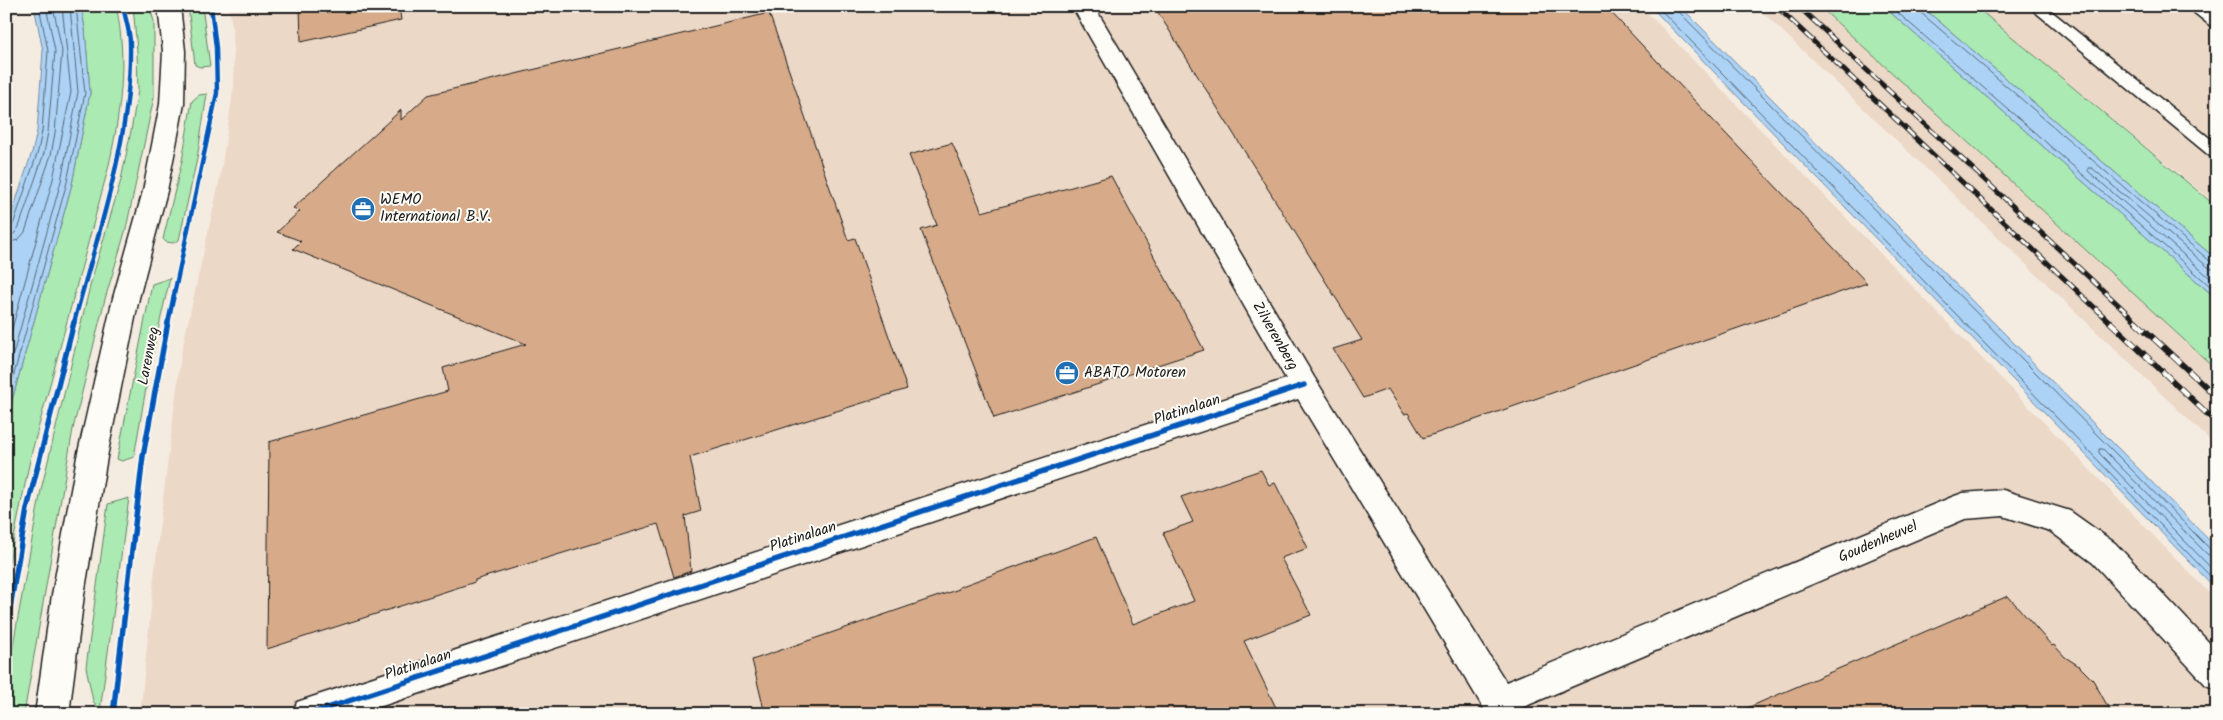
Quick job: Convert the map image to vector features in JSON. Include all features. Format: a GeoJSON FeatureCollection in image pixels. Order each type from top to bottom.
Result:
{"type":"FeatureCollection","features":[{"type":"Feature","properties":{"kind":"street"},"geometry":{"type":"LineString","coordinates":[[52,714],[69,586],[94,448],[126,298],[155,191],[172,104],[174,51],[169,6]]}},
{"type":"Feature","properties":{"kind":"street","name":"Zilverenberg"},"geometry":{"type":"LineString","coordinates":[[1083,6],[1304,385],[1501,708]]}},
{"type":"Feature","properties":{"kind":"street","name":"Platinalaan"},"geometry":{"type":"LineString","coordinates":[[309,714],[1304,385]]}},
{"type":"Feature","properties":{"kind":"street","name":"Goudenheuvel"},"geometry":{"type":"LineString","coordinates":[[1501,708],[1963,506],[2003,504],[2059,520],[2104,553],[2217,674]]}},
{"type":"Feature","properties":{"kind":"lane"},"geometry":{"type":"LineString","coordinates":[[2035,6],[2217,153]]}},
{"type":"Feature","properties":{"kind":"lane"},"geometry":{"type":"LineString","coordinates":[[2194,6],[2217,23]]}},
{"type":"Feature","properties":{"kind":"shaded area"},"geometry":{"type":"Polygon","coordinates":[[[229,6],[1641,6],[2217,601],[2217,714],[140,714],[158,539],[181,354],[220,178],[234,85],[233,33],[229,6]]]}},
{"type":"Feature","properties":{"kind":"shaded area"},"geometry":{"type":"Polygon","coordinates":[[[1756,6],[1819,6],[2217,370],[2217,447],[1756,6]]]}},
{"type":"Feature","properties":{"kind":"shaded area"},"geometry":{"type":"Polygon","coordinates":[[[1975,6],[2217,6],[2217,205],[1975,6]]]}},
{"type":"Feature","properties":{"kind":"green space"},"geometry":{"type":"Polygon","coordinates":[[[81,6],[116,6],[120,26],[122,68],[119,109],[108,169],[31,455],[6,577],[6,422],[72,184],[90,93],[85,29],[81,6]]]}},
{"type":"Feature","properties":{"kind":"green space"},"geometry":{"type":"Polygon","coordinates":[[[133,6],[149,6],[154,21],[154,97],[126,229],[105,299],[73,429],[24,714],[6,714],[6,684],[41,490],[91,282],[121,180],[131,131],[138,90],[133,6]]]}},
{"type":"Feature","properties":{"kind":"green space"},"geometry":{"type":"Polygon","coordinates":[[[188,6],[202,6],[210,66],[200,67],[195,65],[188,6]]]}},
{"type":"Feature","properties":{"kind":"green space"},"geometry":{"type":"Polygon","coordinates":[[[1819,6],[1883,6],[2217,299],[2217,370],[1819,6]]]}},
{"type":"Feature","properties":{"kind":"green space"},"geometry":{"type":"Polygon","coordinates":[[[1921,6],[1975,6],[2217,207],[2217,260],[1921,6]]]}},
{"type":"Feature","properties":{"kind":"green space"},"geometry":{"type":"Polygon","coordinates":[[[207,94],[197,159],[179,240],[173,243],[166,242],[163,239],[182,161],[192,101],[199,95],[207,94]]]}},
{"type":"Feature","properties":{"kind":"green space"},"geometry":{"type":"Polygon","coordinates":[[[170,278],[150,365],[134,457],[122,461],[117,459],[152,284],[170,278]]]}},
{"type":"Feature","properties":{"kind":"green space"},"geometry":{"type":"Polygon","coordinates":[[[129,498],[100,711],[93,701],[86,667],[108,504],[129,498]]]}},
{"type":"Feature","properties":{"kind":"water"},"geometry":{"type":"Polygon","coordinates":[[[34,6],[81,6],[85,29],[90,93],[72,184],[6,422],[6,231],[33,149],[37,131],[43,51],[34,6]]]}},
{"type":"Feature","properties":{"kind":"water"},"geometry":{"type":"Polygon","coordinates":[[[1650,6],[1680,6],[2217,548],[2217,590],[1650,6]]]}},
{"type":"Feature","properties":{"kind":"water"},"geometry":{"type":"Polygon","coordinates":[[[1883,6],[1921,6],[2217,260],[2217,299],[1883,6]]]}},
{"type":"Feature","properties":{"kind":"building"},"geometry":{"type":"Polygon","coordinates":[[[300,6],[399,6],[401,20],[301,42],[300,6]]]}},
{"type":"Feature","properties":{"kind":"building"},"geometry":{"type":"Polygon","coordinates":[[[1154,6],[1605,6],[1867,283],[1423,438],[1408,413],[1404,414],[1388,389],[1363,398],[1333,349],[1362,340],[1154,6]]]}},
{"type":"Feature","properties":{"kind":"building"},"geometry":{"type":"Polygon","coordinates":[[[769,13],[848,240],[855,238],[907,389],[690,457],[701,511],[685,516],[691,571],[674,577],[658,524],[475,580],[475,582],[267,649],[269,442],[448,391],[443,368],[526,344],[293,249],[301,241],[277,232],[300,211],[293,208],[401,110],[401,120],[428,95],[769,13]]]}},
{"type":"Feature","properties":{"kind":"building"},"geometry":{"type":"Polygon","coordinates":[[[952,143],[982,212],[1111,176],[1204,350],[994,418],[921,230],[937,225],[909,155],[952,143]]]}},
{"type":"Feature","properties":{"kind":"building"},"geometry":{"type":"Polygon","coordinates":[[[1261,470],[1269,485],[1275,483],[1308,548],[1281,558],[1311,615],[1244,641],[1279,714],[765,714],[752,660],[959,589],[959,587],[1096,537],[1133,624],[1194,601],[1163,533],[1193,522],[1181,497],[1261,470]]]}},
{"type":"Feature","properties":{"kind":"building"},"geometry":{"type":"Polygon","coordinates":[[[2008,596],[2052,646],[2054,645],[2065,657],[2079,666],[2093,680],[2112,714],[1733,714],[2008,596]]]}},
{"type":"Feature","properties":{"kind":"railway"},"geometry":{"type":"LineString","coordinates":[[1776,6],[2111,323]]}},
{"type":"Feature","properties":{"kind":"railway"},"geometry":{"type":"LineString","coordinates":[[1798,6],[2138,323]]}},
{"type":"Feature","properties":{"kind":"railway"},"geometry":{"type":"LineString","coordinates":[[2110,322],[2217,423]]}},
{"type":"Feature","properties":{"kind":"railway"},"geometry":{"type":"LineString","coordinates":[[2136,322],[2217,397]]}},
{"type":"Feature","properties":{"kind":"cycle path"},"geometry":{"type":"LineString","coordinates":[[6,631],[27,509],[68,344],[106,203],[126,116],[130,42],[123,6]]}},
{"type":"Feature","properties":{"kind":"cycle path","name":"Larenweg"},"geometry":{"type":"LineString","coordinates":[[113,714],[143,456],[170,311],[198,189],[217,93],[216,48],[211,6]]}},
{"type":"Feature","properties":{"kind":"cycle path"},"geometry":{"type":"LineString","coordinates":[[309,714],[1304,385]]}},
{"type":"Feature","properties":{"kind":"place","name":"WEMO International B.V."},"geometry":{"type":"Point","coordinates":[363,209]}},
{"type":"Feature","properties":{"kind":"place","name":"ABATO Motoren"},"geometry":{"type":"Point","coordinates":[1067,373]}}]}
